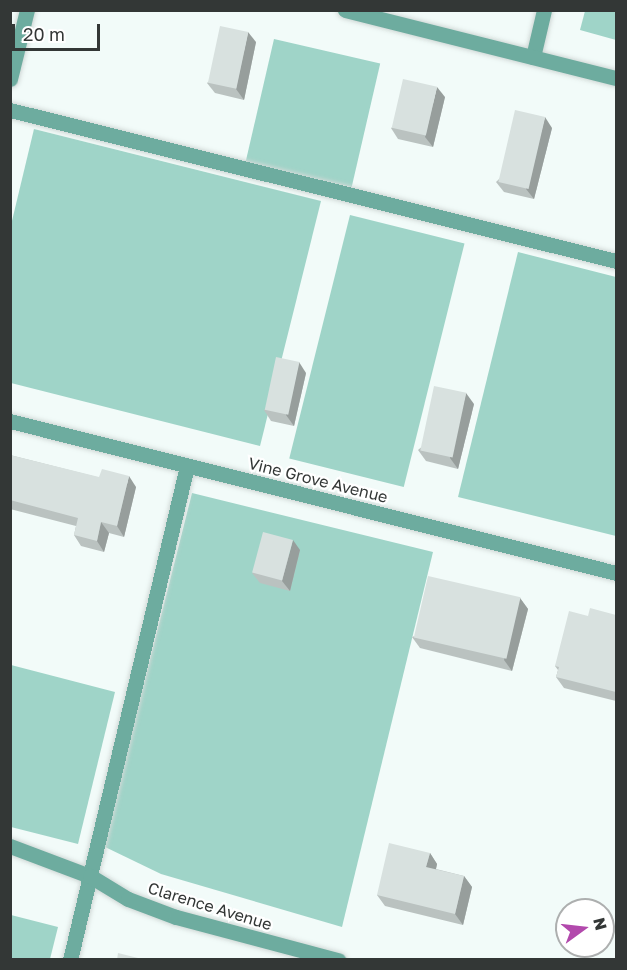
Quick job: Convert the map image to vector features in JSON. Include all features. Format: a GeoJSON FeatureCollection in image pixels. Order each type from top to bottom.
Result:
{"type":"FeatureCollection","features":[{"type":"Feature","properties":{"kind":"street"},"geometry":{"type":"LineString","coordinates":[[10,79],[27,10]]}},
{"type":"Feature","properties":{"kind":"street"},"geometry":{"type":"LineString","coordinates":[[345,10],[616,78]]}},
{"type":"Feature","properties":{"kind":"street"},"geometry":{"type":"LineString","coordinates":[[532,57],[544,10]]}},
{"type":"Feature","properties":{"kind":"street"},"geometry":{"type":"LineString","coordinates":[[10,110],[616,261]]}},
{"type":"Feature","properties":{"kind":"street","name":"Vine Grove Avenue"},"geometry":{"type":"LineString","coordinates":[[10,421],[616,573]]}},
{"type":"Feature","properties":{"kind":"street"},"geometry":{"type":"LineString","coordinates":[[70,960],[187,466]]}},
{"type":"Feature","properties":{"kind":"street","name":"Clarence Avenue"},"geometry":{"type":"LineString","coordinates":[[10,846],[90,876],[129,899],[176,917],[338,960]]}},
{"type":"Feature","properties":{"kind":"green space"},"geometry":{"type":"Polygon","coordinates":[[[585,11],[616,11],[616,40],[580,30],[585,11]]]}},
{"type":"Feature","properties":{"kind":"green space"},"geometry":{"type":"Polygon","coordinates":[[[274,39],[380,64],[352,187],[245,163],[274,39]]]}},
{"type":"Feature","properties":{"kind":"green space"},"geometry":{"type":"Polygon","coordinates":[[[34,129],[321,201],[260,446],[11,383],[11,225],[34,129]]]}},
{"type":"Feature","properties":{"kind":"green space"},"geometry":{"type":"Polygon","coordinates":[[[350,215],[464,244],[404,487],[289,459],[350,215]]]}},
{"type":"Feature","properties":{"kind":"green space"},"geometry":{"type":"Polygon","coordinates":[[[518,252],[616,277],[616,536],[458,497],[518,252]]]}},
{"type":"Feature","properties":{"kind":"green space"},"geometry":{"type":"Polygon","coordinates":[[[192,493],[433,552],[342,927],[161,874],[103,846],[192,493]]]}},
{"type":"Feature","properties":{"kind":"green space"},"geometry":{"type":"Polygon","coordinates":[[[11,665],[115,692],[78,844],[11,827],[11,665]]]}},
{"type":"Feature","properties":{"kind":"green space"},"geometry":{"type":"Polygon","coordinates":[[[11,915],[58,927],[50,959],[11,959],[11,915]]]}},
{"type":"Feature","properties":{"kind":"building"},"geometry":{"type":"Polygon","coordinates":[[[220,26],[248,32],[236,89],[208,83],[220,26]]]}},
{"type":"Feature","properties":{"kind":"building"},"geometry":{"type":"Polygon","coordinates":[[[403,79],[437,87],[426,136],[392,128],[403,79]]]}},
{"type":"Feature","properties":{"kind":"building"},"geometry":{"type":"Polygon","coordinates":[[[515,110],[545,117],[529,189],[498,182],[515,110]]]}},
{"type":"Feature","properties":{"kind":"building"},"geometry":{"type":"Polygon","coordinates":[[[276,357],[299,362],[288,415],[265,410],[276,357]]]}},
{"type":"Feature","properties":{"kind":"building"},"geometry":{"type":"Polygon","coordinates":[[[434,386],[466,393],[453,457],[420,451],[434,386]]]}},
{"type":"Feature","properties":{"kind":"building"},"geometry":{"type":"Polygon","coordinates":[[[10,455],[99,477],[102,469],[129,476],[117,526],[101,522],[97,541],[74,535],[78,518],[10,500],[10,455]]]}},
{"type":"Feature","properties":{"kind":"building"},"geometry":{"type":"Polygon","coordinates":[[[263,532],[293,540],[282,581],[252,573],[263,532]]]}},
{"type":"Feature","properties":{"kind":"building"},"geometry":{"type":"Polygon","coordinates":[[[428,576],[521,597],[506,659],[414,637],[428,576]]]}},
{"type":"Feature","properties":{"kind":"building"},"geometry":{"type":"Polygon","coordinates":[[[590,608],[616,615],[616,692],[556,677],[559,667],[555,666],[569,611],[588,616],[590,608]]]}},
{"type":"Feature","properties":{"kind":"building"},"geometry":{"type":"Polygon","coordinates":[[[389,843],[430,853],[426,867],[464,876],[455,914],[377,895],[389,843]]]}},
{"type":"Feature","properties":{"kind":"building"},"geometry":{"type":"Polygon","coordinates":[[[118,953],[146,960],[117,960],[118,953]]]}}]}
